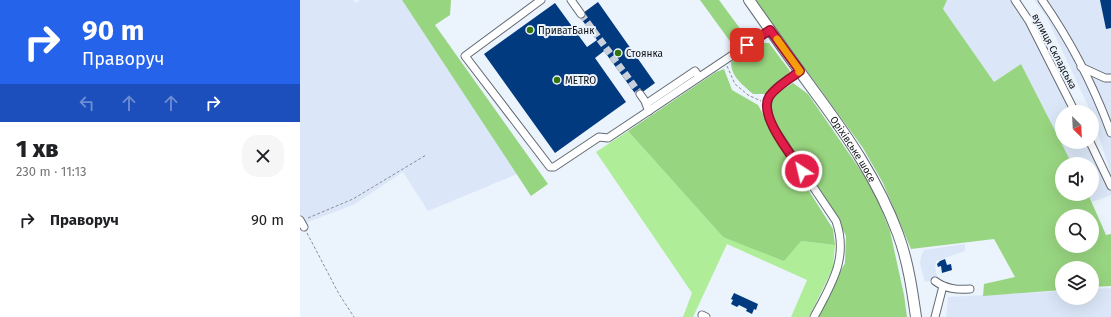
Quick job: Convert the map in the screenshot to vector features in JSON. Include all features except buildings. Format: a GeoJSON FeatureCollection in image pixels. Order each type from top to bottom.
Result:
{"type":"FeatureCollection","features":[{"type":"Feature","properties":{"kind":"highway","name":"Оріхівське шосе"},"geometry":{"type":"LineString","coordinates":[[749,0],[852,143],[869,172],[899,235],[906,258],[916,317]]}},
{"type":"Feature","properties":{"kind":"street"},"geometry":{"type":"LineString","coordinates":[[541,0],[465,56],[546,164],[550,167],[554,167],[599,137],[608,138],[695,71],[699,77]]}},
{"type":"Feature","properties":{"kind":"street"},"geometry":{"type":"LineString","coordinates":[[571,0],[581,14]]}},
{"type":"Feature","properties":{"kind":"street","name":"вулиця Складська"},"geometry":{"type":"LineString","coordinates":[[1015,0],[1029,21],[1071,105]]}},
{"type":"Feature","properties":{"kind":"street"},"geometry":{"type":"LineString","coordinates":[[1042,0],[1054,18],[1108,115],[1111,132]]}},
{"type":"Feature","properties":{"kind":"street"},"geometry":{"type":"LineString","coordinates":[[648,108],[699,77],[770,30]]}},
{"type":"Feature","properties":{"kind":"street"},"geometry":{"type":"LineString","coordinates":[[1081,67],[1105,78],[1111,78]]}},
{"type":"Feature","properties":{"kind":"street"},"geometry":{"type":"LineString","coordinates":[[800,71],[769,97],[766,104],[768,116],[773,127],[836,221],[839,230],[841,242],[839,263],[836,274],[814,317]]}},
{"type":"Feature","properties":{"kind":"street"},"geometry":{"type":"LineString","coordinates":[[640,94],[648,108]]}},
{"type":"Feature","properties":{"kind":"street"},"geometry":{"type":"LineString","coordinates":[[1093,149],[1111,186]]}},
{"type":"Feature","properties":{"kind":"street"},"geometry":{"type":"LineString","coordinates":[[935,281],[943,286],[960,290],[970,289]]}},
{"type":"Feature","properties":{"kind":"street"},"geometry":{"type":"LineString","coordinates":[[935,317],[943,286]]}},
{"type":"Feature","properties":{"kind":"path"},"geometry":{"type":"LineString","coordinates":[[724,61],[735,84],[748,95],[766,104]]}},
{"type":"Feature","properties":{"kind":"path"},"geometry":{"type":"LineString","coordinates":[[354,317],[339,294],[302,223],[353,199],[426,154]]}},
{"type":"Feature","properties":{"kind":"shaded area"},"geometry":{"type":"Polygon","coordinates":[[[300,0],[353,0],[356,3],[360,0],[402,0],[517,174],[428,211],[403,172],[355,204],[308,222],[300,228],[300,0]]]}},
{"type":"Feature","properties":{"kind":"shaded area"},"geometry":{"type":"Polygon","coordinates":[[[947,0],[1015,0],[1071,105],[1055,105],[1055,131],[1021,64],[994,82],[943,9],[947,0]]]}},
{"type":"Feature","properties":{"kind":"shaded area"},"geometry":{"type":"Polygon","coordinates":[[[1034,0],[1111,0],[1111,174],[1099,137],[1099,105],[1088,105],[1046,16],[1034,0]]]}},
{"type":"Feature","properties":{"kind":"shaded area"},"geometry":{"type":"Polygon","coordinates":[[[1064,149],[1093,149],[1097,157],[1068,157],[1064,149]]]}},
{"type":"Feature","properties":{"kind":"shaded area"},"geometry":{"type":"Polygon","coordinates":[[[1099,161],[1111,186],[1111,195],[1099,199],[1099,161]]]}},
{"type":"Feature","properties":{"kind":"shaded area"},"geometry":{"type":"Polygon","coordinates":[[[965,244],[965,251],[936,261],[935,267],[938,279],[925,282],[920,264],[921,256],[924,250],[965,244]]]}},
{"type":"Feature","properties":{"kind":"shaded area"},"geometry":{"type":"Polygon","coordinates":[[[1111,288],[1111,317],[946,317],[948,297],[1055,291],[1055,305],[1099,305],[1099,289],[1111,288]]]}},
{"type":"Feature","properties":{"kind":"green space"},"geometry":{"type":"Polygon","coordinates":[[[402,0],[451,0],[450,15],[435,25],[548,184],[531,196],[402,0]]]}},
{"type":"Feature","properties":{"kind":"green space"},"geometry":{"type":"Polygon","coordinates":[[[700,0],[719,0],[744,34],[745,37],[742,43],[735,46],[732,44],[700,0]]]}},
{"type":"Feature","properties":{"kind":"green space"},"geometry":{"type":"Polygon","coordinates":[[[755,0],[947,0],[943,9],[994,82],[1021,64],[1055,131],[1055,149],[1064,149],[1068,157],[1055,157],[1055,201],[1091,201],[1095,209],[1055,209],[1055,253],[1099,253],[1099,219],[1106,235],[1111,234],[1111,286],[1099,287],[1099,261],[1055,261],[1055,291],[983,296],[984,284],[1015,277],[994,239],[911,249],[883,183],[863,148],[755,0]]]}},
{"type":"Feature","properties":{"kind":"green space"},"geometry":{"type":"Polygon","coordinates":[[[760,43],[769,43],[790,71],[784,79],[766,94],[753,94],[735,76],[731,62],[760,43]]]}},
{"type":"Feature","properties":{"kind":"green space"},"geometry":{"type":"Polygon","coordinates":[[[724,69],[732,90],[758,105],[780,145],[833,229],[835,245],[801,241],[784,261],[723,237],[628,131],[716,72],[724,69]]]}},
{"type":"Feature","properties":{"kind":"green space"},"geometry":{"type":"Polygon","coordinates":[[[793,83],[808,94],[872,187],[890,231],[904,295],[907,317],[816,317],[845,263],[846,236],[833,211],[773,121],[771,106],[772,101],[777,94],[793,83]]]}},
{"type":"Feature","properties":{"kind":"green space"},"geometry":{"type":"Polygon","coordinates":[[[628,131],[723,237],[801,241],[835,245],[833,268],[809,317],[791,317],[807,280],[727,244],[693,317],[683,317],[692,293],[596,152],[628,131]]]}},
{"type":"Feature","properties":{"kind":"tunnel"},"geometry":{"type":"LineString","coordinates":[[581,14],[640,94]]}},
{"type":"Feature","properties":{"kind":"slow traffic"},"geometry":{"type":"LineString","coordinates":[[777,39],[800,71],[799,72]]}},
{"type":"Feature","properties":{"kind":"place","name":"ПриватБанк"},"geometry":{"type":"Point","coordinates":[530,30]}},
{"type":"Feature","properties":{"kind":"place","name":"Стоянка"},"geometry":{"type":"Point","coordinates":[618,53]}},
{"type":"Feature","properties":{"kind":"place","name":"METRO"},"geometry":{"type":"Point","coordinates":[557,80]}},
{"type":"Feature","properties":{"kind":"route"},"geometry":{"type":"LineString","coordinates":[[747,45],[770,30],[800,71],[777,89],[769,97],[766,104],[768,116],[773,127],[802,171]]}}]}
